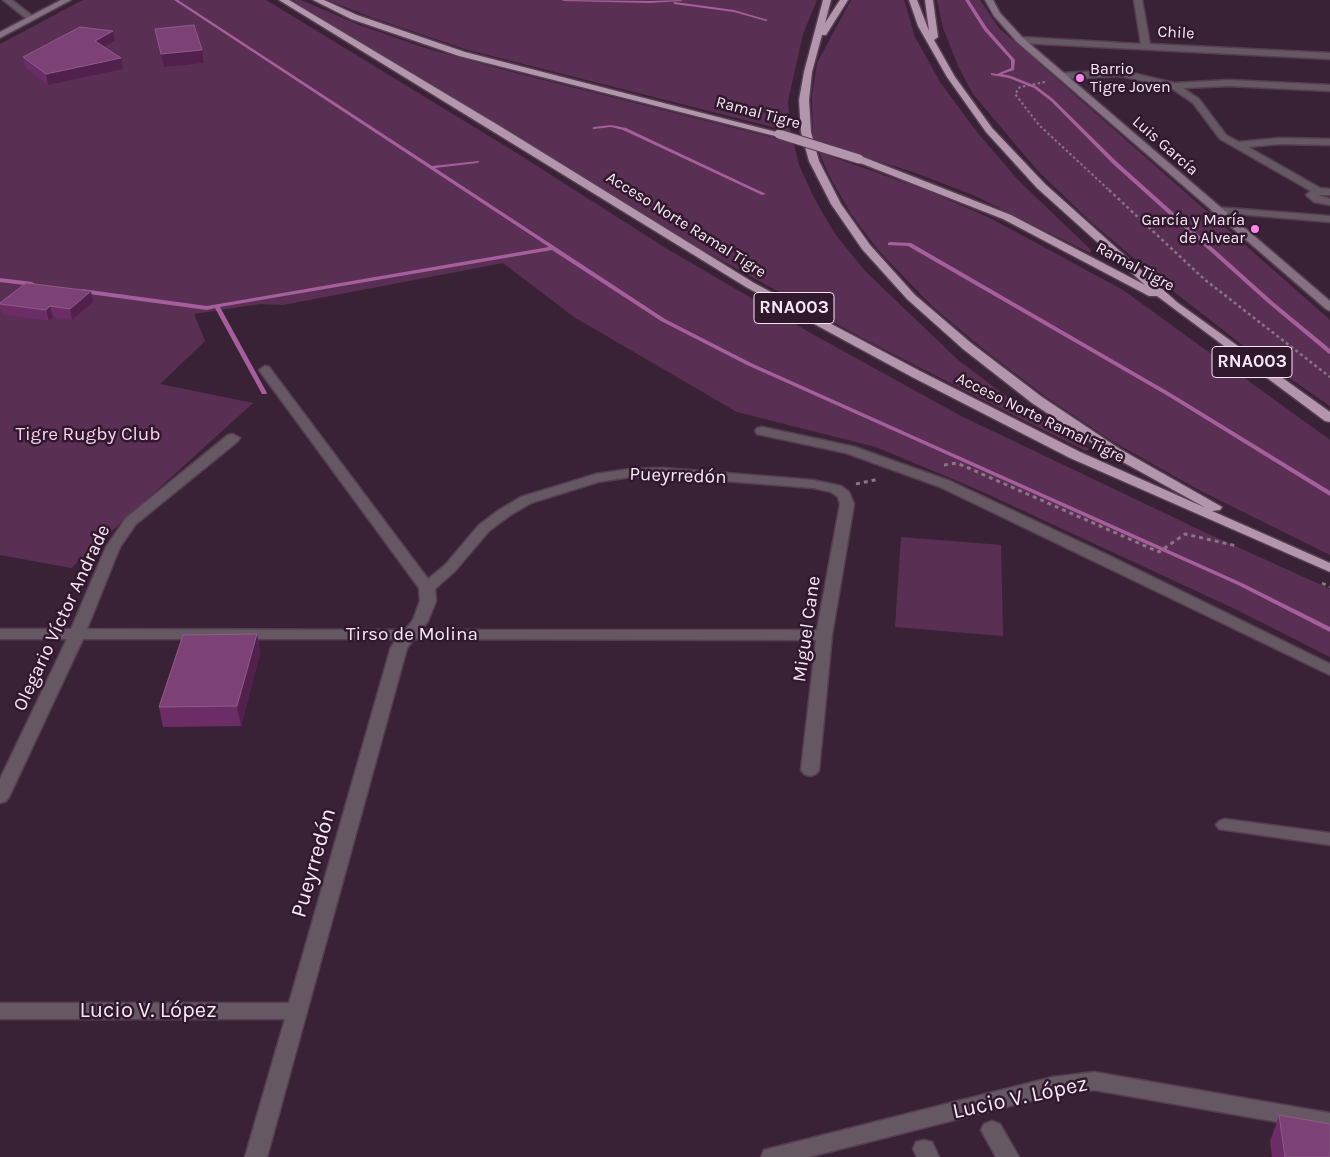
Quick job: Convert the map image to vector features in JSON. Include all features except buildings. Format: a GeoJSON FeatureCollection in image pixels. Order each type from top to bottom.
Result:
{"type":"FeatureCollection","features":[{"type":"Feature","properties":{"kind":"highway","name":"Acceso Norte Ramal Tigre"},"geometry":{"type":"LineString","coordinates":[[283,0],[500,130],[750,285],[916,374],[1075,455],[1330,568]]}},
{"type":"Feature","properties":{"kind":"highway","name":"Ramal Tigre"},"geometry":{"type":"LineString","coordinates":[[317,0],[354,17],[462,54],[779,134],[858,159],[937,188],[1007,218],[1174,306]]}},
{"type":"Feature","properties":{"kind":"highway"},"geometry":{"type":"LineString","coordinates":[[827,0],[808,72],[804,100],[806,132],[814,161],[836,204],[866,247],[911,297],[967,346],[1037,400],[1115,452],[1197,499],[1330,564]]}},
{"type":"Feature","properties":{"kind":"highway"},"geometry":{"type":"LineString","coordinates":[[816,45],[844,0]]}},
{"type":"Feature","properties":{"kind":"highway"},"geometry":{"type":"LineString","coordinates":[[913,0],[922,26],[951,77],[989,130],[1040,186],[1174,306]]}},
{"type":"Feature","properties":{"kind":"highway"},"geometry":{"type":"LineString","coordinates":[[929,0],[937,51]]}},
{"type":"Feature","properties":{"kind":"highway","name":"RNA003"},"geometry":{"type":"LineString","coordinates":[[1174,306],[1330,418]]}},
{"type":"Feature","properties":{"kind":"street"},"geometry":{"type":"LineString","coordinates":[[6,0],[31,18]]}},
{"type":"Feature","properties":{"kind":"street"},"geometry":{"type":"LineString","coordinates":[[0,35],[67,0]]}},
{"type":"Feature","properties":{"kind":"street","name":"Luis García"},"geometry":{"type":"LineString","coordinates":[[989,0],[997,14],[1020,40],[1330,307]]}},
{"type":"Feature","properties":{"kind":"street"},"geometry":{"type":"LineString","coordinates":[[1138,0],[1146,46]]}},
{"type":"Feature","properties":{"kind":"street","name":"Chile"},"geometry":{"type":"LineString","coordinates":[[1020,40],[1330,56]]}},
{"type":"Feature","properties":{"kind":"street"},"geometry":{"type":"LineString","coordinates":[[1059,74],[1121,73],[1180,85],[1236,83],[1330,88]]}},
{"type":"Feature","properties":{"kind":"street"},"geometry":{"type":"LineString","coordinates":[[1180,85],[1208,115],[1215,129],[1238,145],[1318,191]]}},
{"type":"Feature","properties":{"kind":"street"},"geometry":{"type":"LineString","coordinates":[[1238,145],[1279,141],[1330,142]]}},
{"type":"Feature","properties":{"kind":"street"},"geometry":{"type":"LineString","coordinates":[[1330,192],[1318,191],[1312,193],[1312,197],[1330,202]]}},
{"type":"Feature","properties":{"kind":"street"},"geometry":{"type":"LineString","coordinates":[[1216,210],[1330,219]]}},
{"type":"Feature","properties":{"kind":"street"},"geometry":{"type":"LineString","coordinates":[[265,370],[427,588]]}},
{"type":"Feature","properties":{"kind":"street"},"geometry":{"type":"LineString","coordinates":[[762,430],[850,450],[945,484],[1116,564],[1330,670]]}},
{"type":"Feature","properties":{"kind":"street","name":"Olegario Víctor Andrade"},"geometry":{"type":"LineString","coordinates":[[0,797],[77,634],[113,547],[131,521],[233,438]]}},
{"type":"Feature","properties":{"kind":"street","name":"Pueyrredón"},"geometry":{"type":"LineString","coordinates":[[256,1157],[399,647],[420,621],[428,601],[427,588],[450,568],[484,528],[504,514],[526,500],[596,478],[630,473],[663,472],[813,484],[836,489],[844,495]]}},
{"type":"Feature","properties":{"kind":"street","name":"Miguel Cane"},"geometry":{"type":"LineString","coordinates":[[810,770],[824,635],[847,504],[844,495]]}},
{"type":"Feature","properties":{"kind":"street","name":"Tirso de Molina"},"geometry":{"type":"LineString","coordinates":[[0,634],[824,635]]}},
{"type":"Feature","properties":{"kind":"street"},"geometry":{"type":"LineString","coordinates":[[1225,825],[1330,839]]}},
{"type":"Feature","properties":{"kind":"street","name":"Lucio V. López"},"geometry":{"type":"LineString","coordinates":[[0,1011],[296,1011]]}},
{"type":"Feature","properties":{"kind":"street","name":"Lucio V. López"},"geometry":{"type":"LineString","coordinates":[[772,1157],[1053,1086],[1094,1081],[1330,1122]]}},
{"type":"Feature","properties":{"kind":"street"},"geometry":{"type":"LineString","coordinates":[[992,1130],[1008,1157]]}},
{"type":"Feature","properties":{"kind":"path"},"geometry":{"type":"LineString","coordinates":[[1036,84],[1020,86],[1015,94],[1039,125],[1204,279],[1330,377]]}},
{"type":"Feature","properties":{"kind":"path"},"geometry":{"type":"LineString","coordinates":[[1159,552],[1185,534],[1240,546]]}},
{"type":"Feature","properties":{"kind":"path"},"geometry":{"type":"LineString","coordinates":[[1314,579],[1330,587]]}},
{"type":"Feature","properties":{"kind":"green space","name":"Tigre Rugby Club"},"geometry":{"type":"Polygon","coordinates":[[[83,0],[266,0],[515,152],[664,247],[814,335],[961,416],[1202,531],[1330,589],[1330,657],[1235,609],[981,491],[876,447],[737,412],[574,317],[503,263],[283,305],[260,304],[194,314],[205,341],[160,384],[253,403],[71,568],[0,555],[0,44],[83,0]]]}},
{"type":"Feature","properties":{"kind":"green space"},"geometry":{"type":"Polygon","coordinates":[[[292,0],[301,0],[359,25],[428,49],[778,139],[776,128],[468,50],[376,19],[327,0],[817,0],[803,34],[788,101],[790,129],[799,165],[814,198],[835,234],[865,271],[957,359],[1015,403],[1089,449],[1086,451],[866,340],[703,250],[292,0]]]}},
{"type":"Feature","properties":{"kind":"green space"},"geometry":{"type":"Polygon","coordinates":[[[851,0],[904,0],[915,37],[940,82],[976,131],[1018,180],[1091,250],[1090,253],[973,195],[910,171],[826,145],[830,156],[928,191],[990,218],[1123,290],[1330,440],[1330,555],[1199,490],[1112,441],[1049,399],[987,352],[933,307],[879,251],[851,214],[829,175],[813,138],[812,95],[817,63],[851,0]]]}},
{"type":"Feature","properties":{"kind":"green space"},"geometry":{"type":"Polygon","coordinates":[[[937,0],[980,0],[999,28],[1330,320],[1330,406],[1250,351],[1173,291],[1091,222],[1038,171],[973,94],[959,68],[943,28],[937,0]]]}},
{"type":"Feature","properties":{"kind":"green space"},"geometry":{"type":"Polygon","coordinates":[[[901,537],[1001,545],[1003,636],[895,627],[901,537]]]}},
{"type":"Feature","properties":{"kind":"waterway"},"geometry":{"type":"LineString","coordinates":[[176,0],[663,320],[749,364],[1240,584],[1330,630]]}},
{"type":"Feature","properties":{"kind":"waterway"},"geometry":{"type":"LineString","coordinates":[[564,0],[649,2],[681,0]]}},
{"type":"Feature","properties":{"kind":"waterway"},"geometry":{"type":"LineString","coordinates":[[967,0],[985,29],[1013,60],[1013,69],[999,74]]}},
{"type":"Feature","properties":{"kind":"waterway"},"geometry":{"type":"LineString","coordinates":[[675,3],[734,11],[766,20]]}},
{"type":"Feature","properties":{"kind":"waterway"},"geometry":{"type":"LineString","coordinates":[[992,74],[1010,77],[1035,87],[1052,100],[1115,163],[1270,302],[1330,352]]}},
{"type":"Feature","properties":{"kind":"waterway"},"geometry":{"type":"LineString","coordinates":[[594,128],[611,126],[624,129],[764,194]]}},
{"type":"Feature","properties":{"kind":"waterway"},"geometry":{"type":"LineString","coordinates":[[433,167],[477,162]]}},
{"type":"Feature","properties":{"kind":"waterway"},"geometry":{"type":"LineString","coordinates":[[890,244],[909,244],[1170,395],[1330,494]]}},
{"type":"Feature","properties":{"kind":"waterway"},"geometry":{"type":"LineString","coordinates":[[217,306],[553,248]]}},
{"type":"Feature","properties":{"kind":"waterway"},"geometry":{"type":"LineString","coordinates":[[0,280],[32,284]]}},
{"type":"Feature","properties":{"kind":"waterway"},"geometry":{"type":"LineString","coordinates":[[82,291],[207,308],[217,306]]}},
{"type":"Feature","properties":{"kind":"waterway"},"geometry":{"type":"LineString","coordinates":[[217,306],[264,393]]}},
{"type":"Feature","properties":{"kind":"place","name":"Barrio Tigre Joven"},"geometry":{"type":"Point","coordinates":[1080,78]}},
{"type":"Feature","properties":{"kind":"place","name":"García y María de Alvear"},"geometry":{"type":"Point","coordinates":[1255,229]}}]}
